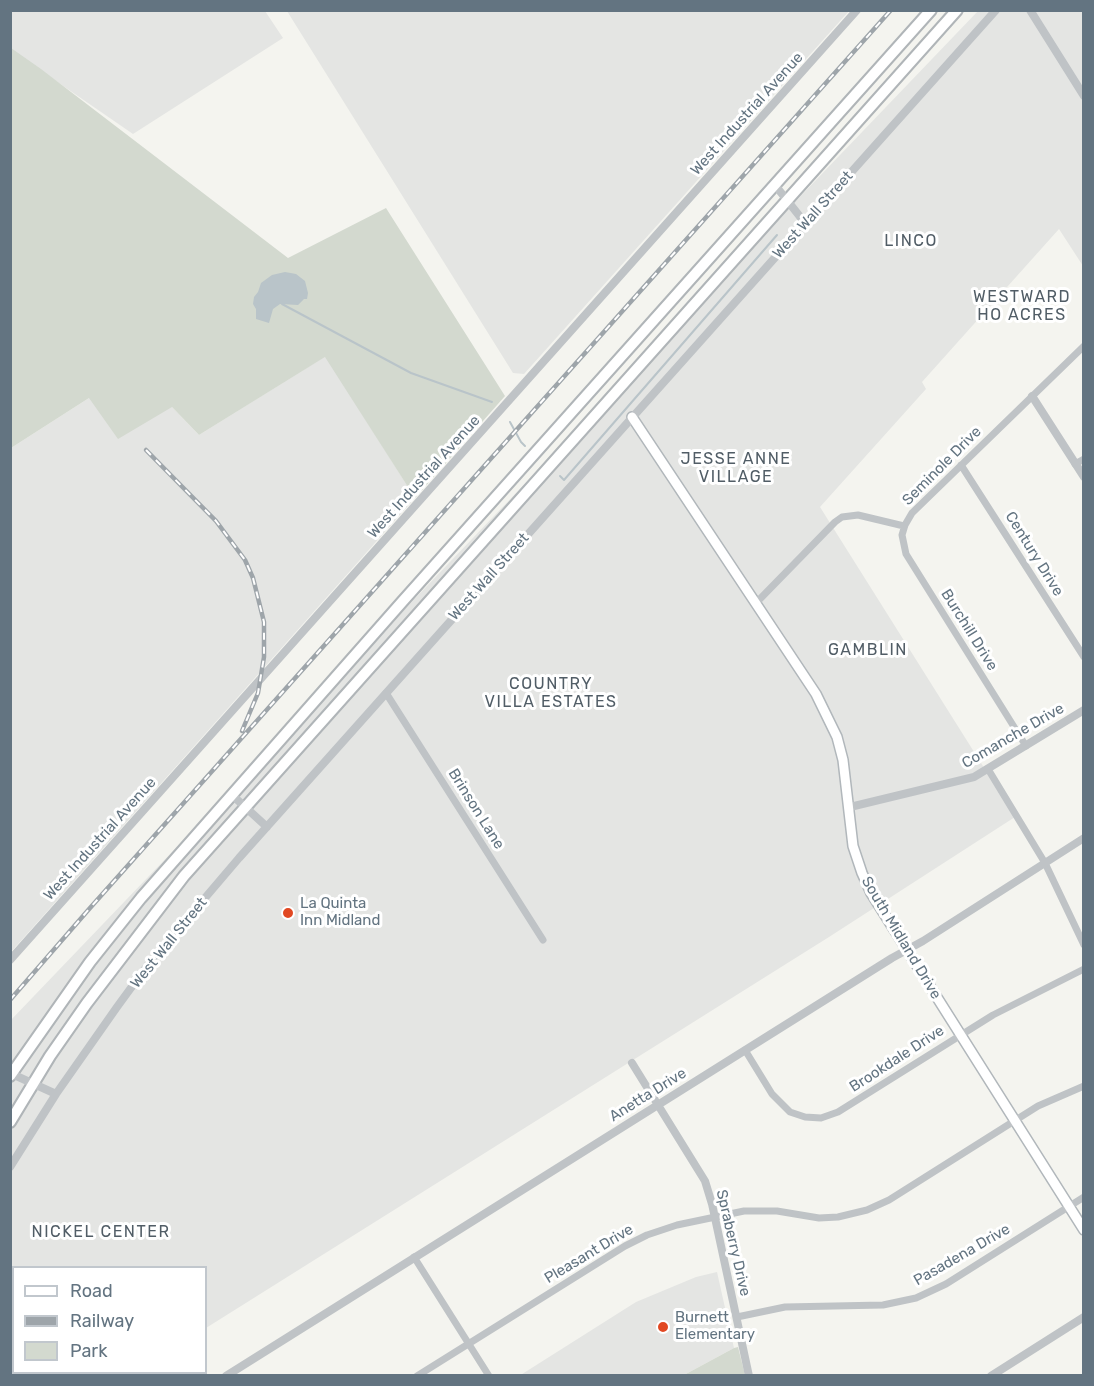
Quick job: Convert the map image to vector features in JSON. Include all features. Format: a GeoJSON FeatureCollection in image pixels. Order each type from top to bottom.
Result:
{"type":"FeatureCollection","features":[{"type":"Feature","properties":{"kind":"main road"},"geometry":{"type":"LineString","coordinates":[[11,1074],[109,938],[232,795],[931,10]]}},
{"type":"Feature","properties":{"kind":"main road","name":"West Wall Street"},"geometry":{"type":"LineString","coordinates":[[10,1122],[87,1003],[144,925],[245,807],[957,10]]}},
{"type":"Feature","properties":{"kind":"main road","name":"South Midland Drive"},"geometry":{"type":"LineString","coordinates":[[632,417],[816,694],[828,716],[843,760],[853,846],[874,898],[1083,1230]]}},
{"type":"Feature","properties":{"kind":"street","name":"West Industrial Avenue"},"geometry":{"type":"LineString","coordinates":[[10,960],[856,10]]}},
{"type":"Feature","properties":{"kind":"street","name":"West Wall Street"},"geometry":{"type":"LineString","coordinates":[[10,1167],[89,1045],[147,966],[386,693],[996,10]]}},
{"type":"Feature","properties":{"kind":"street"},"geometry":{"type":"LineString","coordinates":[[1030,10],[1083,96]]}},
{"type":"Feature","properties":{"kind":"street"},"geometry":{"type":"LineString","coordinates":[[774,185],[805,224]]}},
{"type":"Feature","properties":{"kind":"street","name":"Seminole Drive"},"geometry":{"type":"LineString","coordinates":[[756,603],[842,517],[858,514],[904,526],[912,513],[1083,346]]}},
{"type":"Feature","properties":{"kind":"street"},"geometry":{"type":"LineString","coordinates":[[1032,396],[1083,477]]}},
{"type":"Feature","properties":{"kind":"street"},"geometry":{"type":"LineString","coordinates":[[1075,464],[1083,459]]}},
{"type":"Feature","properties":{"kind":"street","name":"Century Drive"},"geometry":{"type":"LineString","coordinates":[[962,465],[1083,657]]}},
{"type":"Feature","properties":{"kind":"street","name":"Burchill Drive"},"geometry":{"type":"LineString","coordinates":[[904,526],[902,543],[906,554],[1026,746]]}},
{"type":"Feature","properties":{"kind":"street","name":"Brinson Lane"},"geometry":{"type":"LineString","coordinates":[[386,693],[543,940]]}},
{"type":"Feature","properties":{"kind":"street","name":"Comanche Drive"},"geometry":{"type":"LineString","coordinates":[[849,807],[974,777],[1083,710]]}},
{"type":"Feature","properties":{"kind":"street"},"geometry":{"type":"LineString","coordinates":[[988,769],[1045,862],[1083,945]]}},
{"type":"Feature","properties":{"kind":"street"},"geometry":{"type":"LineString","coordinates":[[232,795],[267,827]]}},
{"type":"Feature","properties":{"kind":"street","name":"Anetta Drive"},"geometry":{"type":"LineString","coordinates":[[229,1375],[1083,838]]}},
{"type":"Feature","properties":{"kind":"street","name":"Brookdale Drive"},"geometry":{"type":"LineString","coordinates":[[745,1050],[772,1094],[790,1112],[805,1118],[821,1118],[838,1113],[993,1015],[1083,969]]}},
{"type":"Feature","properties":{"kind":"street","name":"Spraberry Drive"},"geometry":{"type":"LineString","coordinates":[[632,1063],[700,1172],[712,1204],[749,1376]]}},
{"type":"Feature","properties":{"kind":"street"},"geometry":{"type":"LineString","coordinates":[[11,1074],[56,1094]]}},
{"type":"Feature","properties":{"kind":"street","name":"Pleasant Drive"},"geometry":{"type":"LineString","coordinates":[[417,1376],[631,1243],[677,1225],[744,1211],[760,1210],[804,1217],[826,1217],[867,1210],[889,1200],[1038,1106],[1083,1086]]}},
{"type":"Feature","properties":{"kind":"street","name":"Pasadena Drive"},"geometry":{"type":"LineString","coordinates":[[736,1317],[785,1307],[883,1305],[916,1298],[946,1284],[1083,1197]]}},
{"type":"Feature","properties":{"kind":"street"},"geometry":{"type":"LineString","coordinates":[[414,1257],[489,1376]]}},
{"type":"Feature","properties":{"kind":"street"},"geometry":{"type":"LineString","coordinates":[[991,1376],[1083,1317]]}},
{"type":"Feature","properties":{"kind":"shaded area"},"geometry":{"type":"Polygon","coordinates":[[[11,10],[265,11],[283,38],[133,134],[11,50],[11,10]]]}},
{"type":"Feature","properties":{"kind":"shaded area"},"geometry":{"type":"Polygon","coordinates":[[[287,11],[849,11],[524,374],[513,373],[287,11]]]}},
{"type":"Feature","properties":{"kind":"shaded area"},"geometry":{"type":"Polygon","coordinates":[[[978,11],[1083,11],[1083,266],[1059,229],[922,382],[926,389],[820,507],[1015,817],[829,937],[207,1327],[207,1266],[12,1266],[12,1374],[134,1374],[131,1375],[11,1375],[10,1021],[978,11]]]}},
{"type":"Feature","properties":{"kind":"shaded area"},"geometry":{"type":"Polygon","coordinates":[[[285,272],[296,274],[305,281],[307,299],[298,305],[280,304],[273,309],[269,323],[256,319],[256,309],[253,304],[261,283],[272,275],[285,272]]]}},
{"type":"Feature","properties":{"kind":"shaded area"},"geometry":{"type":"Polygon","coordinates":[[[326,356],[415,498],[11,952],[11,448],[89,398],[172,407],[199,435],[326,356]]]}},
{"type":"Feature","properties":{"kind":"shaded area","name":"Burnett Elementary"},"geometry":{"type":"Polygon","coordinates":[[[717,1272],[734,1348],[684,1375],[519,1376],[636,1302],[696,1277],[717,1272]]]}},
{"type":"Feature","properties":{"kind":"green space"},"geometry":{"type":"Polygon","coordinates":[[[11,48],[288,258],[386,208],[505,396],[415,498],[325,357],[199,435],[172,407],[118,439],[89,398],[11,448],[11,48]]]}},
{"type":"Feature","properties":{"kind":"green space"},"geometry":{"type":"Polygon","coordinates":[[[738,1347],[745,1375],[684,1375],[734,1348],[738,1347]]]}},
{"type":"Feature","properties":{"kind":"waterway"},"geometry":{"type":"LineString","coordinates":[[560,476],[564,480],[777,235]]}},
{"type":"Feature","properties":{"kind":"waterway"},"geometry":{"type":"LineString","coordinates":[[282,304],[411,373],[492,402]]}},
{"type":"Feature","properties":{"kind":"waterway"},"geometry":{"type":"LineString","coordinates":[[510,422],[525,446]]}},
{"type":"Feature","properties":{"kind":"railway"},"geometry":{"type":"LineString","coordinates":[[10,1000],[891,10]]}},
{"type":"Feature","properties":{"kind":"railway"},"geometry":{"type":"LineString","coordinates":[[146,450],[216,521],[245,560],[253,578],[264,622],[264,657],[258,693],[242,731]]}},
{"type":"Feature","properties":{"kind":"place","name":"La Quinta Inn Midland"},"geometry":{"type":"Point","coordinates":[288,913]}},
{"type":"Feature","properties":{"kind":"place","name":"Burnett Elementary"},"geometry":{"type":"Point","coordinates":[663,1327]}},
{"type":"Feature","properties":{"kind":"district","name":"LINCO"},"geometry":{"type":"Point","coordinates":[911,241]}},
{"type":"Feature","properties":{"kind":"district","name":"WESTWARD HO ACRES"},"geometry":{"type":"Point","coordinates":[1022,306]}},
{"type":"Feature","properties":{"kind":"district","name":"JESSE ANNE VILLAGE"},"geometry":{"type":"Point","coordinates":[736,468]}},
{"type":"Feature","properties":{"kind":"district","name":"GAMBLIN"},"geometry":{"type":"Point","coordinates":[868,650]}},
{"type":"Feature","properties":{"kind":"district","name":"COUNTRY VILLA ESTATES"},"geometry":{"type":"Point","coordinates":[551,693]}},
{"type":"Feature","properties":{"kind":"district","name":"NICKEL CENTER"},"geometry":{"type":"Point","coordinates":[101,1232]}}]}
